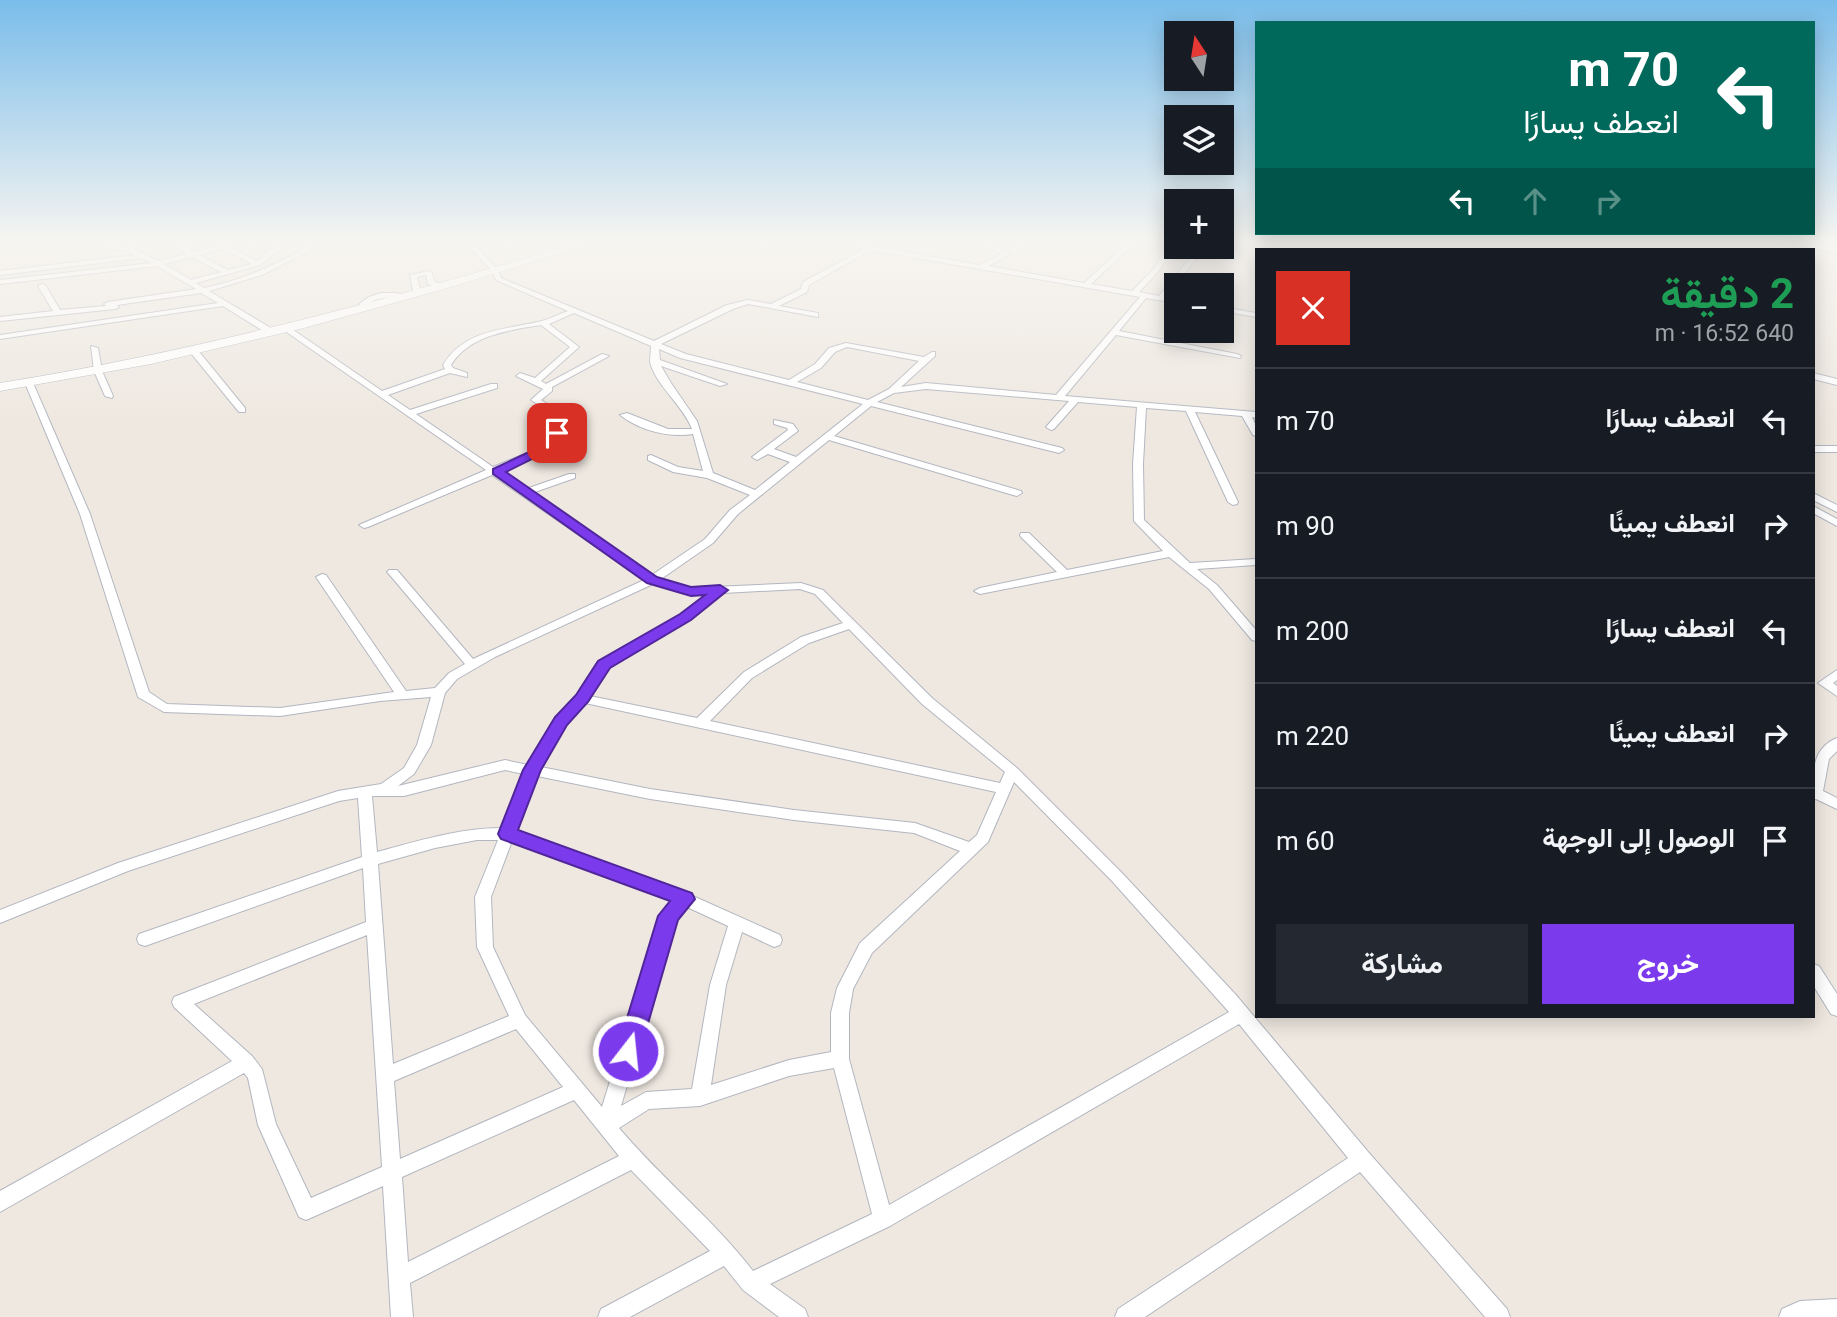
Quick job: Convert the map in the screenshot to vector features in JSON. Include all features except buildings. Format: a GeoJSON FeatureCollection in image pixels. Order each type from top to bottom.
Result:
{"type":"FeatureCollection","features":[{"type":"Feature","properties":{"kind":"street"},"geometry":{"type":"LineString","coordinates":[[51,302],[58,313]]}},
{"type":"Feature","properties":{"kind":"street"},"geometry":{"type":"LineString","coordinates":[[108,304],[118,302]]}},
{"type":"Feature","properties":{"kind":"street"},"geometry":{"type":"LineString","coordinates":[[0,319],[159,302]]}},
{"type":"Feature","properties":{"kind":"street"},"geometry":{"type":"LineString","coordinates":[[221,302],[271,332]]}},
{"type":"Feature","properties":{"kind":"street"},"geometry":{"type":"LineString","coordinates":[[0,387],[97,371],[286,329],[387,302]]}},
{"type":"Feature","properties":{"kind":"street"},"geometry":{"type":"LineString","coordinates":[[554,302],[683,356],[872,401],[1059,450]]}},
{"type":"Feature","properties":{"kind":"street"},"geometry":{"type":"LineString","coordinates":[[654,344],[746,302]]}},
{"type":"Feature","properties":{"kind":"street"},"geometry":{"type":"LineString","coordinates":[[751,302],[815,316]]}},
{"type":"Feature","properties":{"kind":"street"},"geometry":{"type":"LineString","coordinates":[[772,306],[779,302]]}},
{"type":"Feature","properties":{"kind":"street"},"geometry":{"type":"LineString","coordinates":[[1059,397],[1139,302]]}},
{"type":"Feature","properties":{"kind":"street"},"geometry":{"type":"LineString","coordinates":[[0,337],[224,304]]}},
{"type":"Feature","properties":{"kind":"street"},"geometry":{"type":"LineString","coordinates":[[450,370],[447,365],[458,347],[506,329],[542,323],[574,311]]}},
{"type":"Feature","properties":{"kind":"street"},"geometry":{"type":"LineString","coordinates":[[1234,311],[1255,315]]}},
{"type":"Feature","properties":{"kind":"street"},"geometry":{"type":"LineString","coordinates":[[536,381],[575,347],[542,323]]}},
{"type":"Feature","properties":{"kind":"street"},"geometry":{"type":"LineString","coordinates":[[286,329],[497,471],[652,580],[691,591],[802,586],[819,592],[927,701],[1012,771],[1117,877],[1241,1013],[1362,1160],[1499,1317]]}},
{"type":"Feature","properties":{"kind":"street"},"geometry":{"type":"LineString","coordinates":[[1114,332],[1237,356]]}},
{"type":"Feature","properties":{"kind":"street"},"geometry":{"type":"LineString","coordinates":[[654,344],[654,361],[659,375],[686,410],[709,475]]}},
{"type":"Feature","properties":{"kind":"street"},"geometry":{"type":"LineString","coordinates":[[0,917],[123,867],[338,796],[386,788],[409,771],[424,745],[439,692],[453,676],[652,580],[709,541],[734,512],[872,401],[892,391],[929,357],[846,345],[832,350],[818,366],[791,382]]}},
{"type":"Feature","properties":{"kind":"street"},"geometry":{"type":"LineString","coordinates":[[94,348],[97,371],[109,396]]}},
{"type":"Feature","properties":{"kind":"street"},"geometry":{"type":"LineString","coordinates":[[192,350],[242,410]]}},
{"type":"Feature","properties":{"kind":"street"},"geometry":{"type":"LineString","coordinates":[[548,386],[605,356]]}},
{"type":"Feature","properties":{"kind":"street"},"geometry":{"type":"LineString","coordinates":[[654,361],[723,384]]}},
{"type":"Feature","properties":{"kind":"street"},"geometry":{"type":"LineString","coordinates":[[383,394],[450,370],[464,375]]}},
{"type":"Feature","properties":{"kind":"street"},"geometry":{"type":"LineString","coordinates":[[520,376],[548,386]]}},
{"type":"Feature","properties":{"kind":"street"},"geometry":{"type":"LineString","coordinates":[[1815,376],[1837,382]]}},
{"type":"Feature","properties":{"kind":"street"},"geometry":{"type":"LineString","coordinates":[[29,383],[85,514],[143,694],[164,708],[280,712],[439,692]]}},
{"type":"Feature","properties":{"kind":"street"},"geometry":{"type":"LineString","coordinates":[[411,413],[494,386]]}},
{"type":"Feature","properties":{"kind":"street"},"geometry":{"type":"LineString","coordinates":[[364,525],[497,471],[554,443],[562,426],[562,416],[535,400],[548,391],[548,386]]}},
{"type":"Feature","properties":{"kind":"street"},"geometry":{"type":"LineString","coordinates":[[892,391],[926,386],[1251,415]]}},
{"type":"Feature","properties":{"kind":"street"},"geometry":{"type":"LineString","coordinates":[[1051,427],[1077,398]]}},
{"type":"Feature","properties":{"kind":"street"},"geometry":{"type":"LineString","coordinates":[[1142,404],[1138,464],[1139,521],[1171,553],[1213,587],[1255,636]]}},
{"type":"Feature","properties":{"kind":"street"},"geometry":{"type":"LineString","coordinates":[[1189,409],[1233,502]]}},
{"type":"Feature","properties":{"kind":"street"},"geometry":{"type":"LineString","coordinates":[[624,415],[664,433],[696,432]]}},
{"type":"Feature","properties":{"kind":"street"},"geometry":{"type":"LineString","coordinates":[[757,457],[793,431],[790,426],[777,422]]}},
{"type":"Feature","properties":{"kind":"street"},"geometry":{"type":"LineString","coordinates":[[827,437],[1017,493]]}},
{"type":"Feature","properties":{"kind":"street"},"geometry":{"type":"LineString","coordinates":[[1818,449],[1837,449]]}},
{"type":"Feature","properties":{"kind":"street"},"geometry":{"type":"LineString","coordinates":[[767,450],[797,461]]}},
{"type":"Feature","properties":{"kind":"street"},"geometry":{"type":"LineString","coordinates":[[651,458],[676,470],[709,475],[757,494]]}},
{"type":"Feature","properties":{"kind":"street"},"geometry":{"type":"LineString","coordinates":[[526,492],[572,476]]}},
{"type":"Feature","properties":{"kind":"street"},"geometry":{"type":"LineString","coordinates":[[1815,501],[1837,509]]}},
{"type":"Feature","properties":{"kind":"street"},"geometry":{"type":"LineString","coordinates":[[1815,502],[1837,523]]}},
{"type":"Feature","properties":{"kind":"street"},"geometry":{"type":"LineString","coordinates":[[1025,535],[1063,572]]}},
{"type":"Feature","properties":{"kind":"street"},"geometry":{"type":"LineString","coordinates":[[980,591],[1063,572],[1171,553]]}},
{"type":"Feature","properties":{"kind":"street"},"geometry":{"type":"LineString","coordinates":[[1187,566],[1255,562]]}},
{"type":"Feature","properties":{"kind":"street"},"geometry":{"type":"LineString","coordinates":[[393,572],[472,665]]}},
{"type":"Feature","properties":{"kind":"street"},"geometry":{"type":"LineString","coordinates":[[321,577],[403,695]]}},
{"type":"Feature","properties":{"kind":"street"},"geometry":{"type":"LineString","coordinates":[[720,590],[686,617],[604,665],[582,698],[561,722],[532,770],[483,897],[485,947],[519,1020],[633,1159],[727,1253],[750,1283],[797,1317]]}},
{"type":"Feature","properties":{"kind":"street"},"geometry":{"type":"LineString","coordinates":[[699,724],[748,675],[804,640],[849,625]]}},
{"type":"Feature","properties":{"kind":"street"},"geometry":{"type":"LineString","coordinates":[[1837,674],[1824,682],[1837,692]]}},
{"type":"Feature","properties":{"kind":"street"},"geometry":{"type":"LineString","coordinates":[[582,698],[1004,789]]}},
{"type":"Feature","properties":{"kind":"street"},"geometry":{"type":"LineString","coordinates":[[1815,789],[1822,757],[1837,743]]}},
{"type":"Feature","properties":{"kind":"street"},"geometry":{"type":"LineString","coordinates":[[365,791],[404,791],[505,765],[650,794],[794,815],[915,828],[971,849]]}},
{"type":"Feature","properties":{"kind":"street"},"geometry":{"type":"LineString","coordinates":[[883,1219],[839,1059],[840,1013],[845,988],[866,948],[983,838],[1012,771]]}},
{"type":"Feature","properties":{"kind":"street"},"geometry":{"type":"LineString","coordinates":[[365,791],[402,1317]]}},
{"type":"Feature","properties":{"kind":"street"},"geometry":{"type":"LineString","coordinates":[[1815,794],[1837,804]]}},
{"type":"Feature","properties":{"kind":"street"},"geometry":{"type":"LineString","coordinates":[[145,939],[370,860],[435,842],[477,834],[508,834],[685,899],[774,940]]}},
{"type":"Feature","properties":{"kind":"street"},"geometry":{"type":"LineString","coordinates":[[606,1126],[669,916],[685,899]]}},
{"type":"Feature","properties":{"kind":"street"},"geometry":{"type":"LineString","coordinates":[[700,1097],[718,985],[737,923]]}},
{"type":"Feature","properties":{"kind":"street"},"geometry":{"type":"LineString","coordinates":[[375,925],[180,1002],[246,1062],[256,1075],[267,1125],[306,1210],[577,1090]]}},
{"type":"Feature","properties":{"kind":"street"},"geometry":{"type":"LineString","coordinates":[[1815,974],[1837,1009]]}},
{"type":"Feature","properties":{"kind":"street"},"geometry":{"type":"LineString","coordinates":[[750,1283],[883,1219],[1241,1013]]}},
{"type":"Feature","properties":{"kind":"street"},"geometry":{"type":"LineString","coordinates":[[385,1076],[519,1020]]}},
{"type":"Feature","properties":{"kind":"street"},"geometry":{"type":"LineString","coordinates":[[606,1126],[646,1101],[700,1097],[789,1068],[839,1059]]}},
{"type":"Feature","properties":{"kind":"street"},"geometry":{"type":"LineString","coordinates":[[0,1202],[246,1062]]}},
{"type":"Feature","properties":{"kind":"street"},"geometry":{"type":"LineString","coordinates":[[399,1278],[633,1159]]}},
{"type":"Feature","properties":{"kind":"street"},"geometry":{"type":"LineString","coordinates":[[1126,1317],[1362,1160]]}},
{"type":"Feature","properties":{"kind":"street"},"geometry":{"type":"LineString","coordinates":[[608,1317],[727,1253]]}},
{"type":"Feature","properties":{"kind":"street"},"geometry":{"type":"LineString","coordinates":[[1790,1317],[1800,1312],[1837,1310]]}},
{"type":"Feature","properties":{"kind":"route"},"geometry":{"type":"LineString","coordinates":[[557,433],[554,443],[549,447],[497,471],[652,580],[691,591],[720,590],[686,617],[604,665],[582,698],[561,722],[532,770],[508,834],[685,899],[669,916],[628,1051]]}}]}
